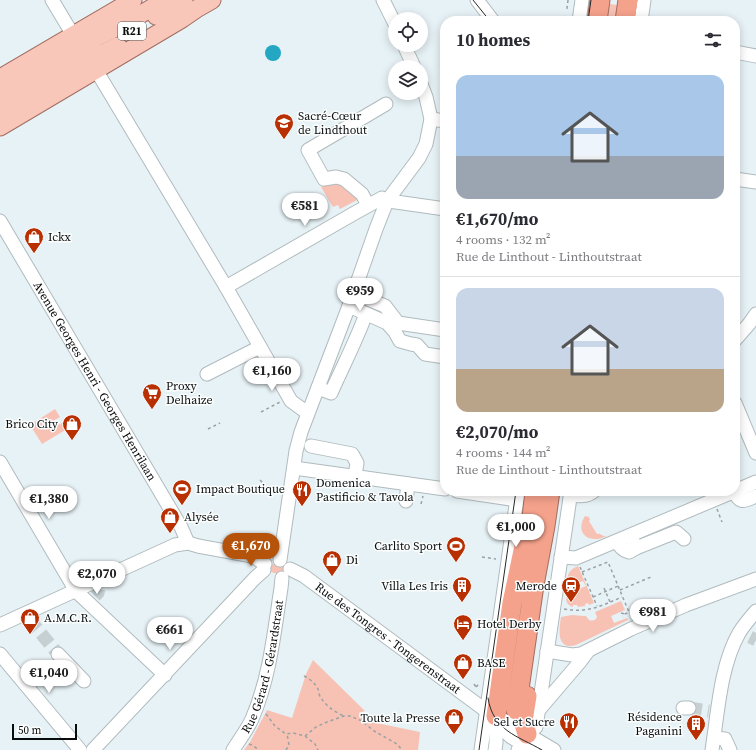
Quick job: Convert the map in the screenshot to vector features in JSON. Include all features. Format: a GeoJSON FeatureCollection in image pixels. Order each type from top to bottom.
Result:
{"type":"FeatureCollection","features":[{"type":"Feature","properties":{"kind":"highway"},"geometry":{"type":"LineString","coordinates":[[600,0],[607,16]]}},
{"type":"Feature","properties":{"kind":"highway"},"geometry":{"type":"LineString","coordinates":[[614,16],[628,0]]}},
{"type":"Feature","properties":{"kind":"highway"},"geometry":{"type":"LineString","coordinates":[[496,713],[534,586],[549,496]]}},
{"type":"Feature","properties":{"kind":"highway"},"geometry":{"type":"LineString","coordinates":[[496,713],[506,613],[512,603],[533,498]]}},
{"type":"Feature","properties":{"kind":"highway"},"geometry":{"type":"LineString","coordinates":[[496,713],[524,585],[533,498]]}},
{"type":"Feature","properties":{"kind":"highway"},"geometry":{"type":"LineString","coordinates":[[527,741],[523,720],[543,588],[545,526]]}},
{"type":"Feature","properties":{"kind":"main road"},"geometry":{"type":"LineString","coordinates":[[0,78],[133,0]]}},
{"type":"Feature","properties":{"kind":"main road"},"geometry":{"type":"LineString","coordinates":[[99,36],[149,0]]}},
{"type":"Feature","properties":{"kind":"main road","name":"R21"},"geometry":{"type":"LineString","coordinates":[[0,94],[99,36],[126,23],[165,0]]}},
{"type":"Feature","properties":{"kind":"main road"},"geometry":{"type":"LineString","coordinates":[[0,111],[182,19],[198,3]]}},
{"type":"Feature","properties":{"kind":"main road"},"geometry":{"type":"LineString","coordinates":[[0,127],[89,67]]}},
{"type":"Feature","properties":{"kind":"street"},"geometry":{"type":"LineString","coordinates":[[52,0],[73,35]]}},
{"type":"Feature","properties":{"kind":"street"},"geometry":{"type":"LineString","coordinates":[[384,0],[390,12]]}},
{"type":"Feature","properties":{"kind":"street"},"geometry":{"type":"LineString","coordinates":[[477,0],[489,16]]}},
{"type":"Feature","properties":{"kind":"street"},"geometry":{"type":"LineString","coordinates":[[580,16],[582,0]]}},
{"type":"Feature","properties":{"kind":"street"},"geometry":{"type":"LineString","coordinates":[[642,16],[644,0]]}},
{"type":"Feature","properties":{"kind":"street"},"geometry":{"type":"LineString","coordinates":[[740,53],[756,56]]}},
{"type":"Feature","properties":{"kind":"street"},"geometry":{"type":"LineString","coordinates":[[89,67],[226,288],[291,401],[308,413]]}},
{"type":"Feature","properties":{"kind":"street"},"geometry":{"type":"LineString","coordinates":[[93,750],[256,577],[269,560],[280,560],[296,451],[301,432],[387,201],[419,158],[426,144],[431,119],[427,100]]}},
{"type":"Feature","properties":{"kind":"street"},"geometry":{"type":"LineString","coordinates":[[368,205],[362,194],[344,179],[336,177],[324,179],[308,150],[386,104]]}},
{"type":"Feature","properties":{"kind":"street"},"geometry":{"type":"LineString","coordinates":[[431,119],[440,120]]}},
{"type":"Feature","properties":{"kind":"street"},"geometry":{"type":"LineString","coordinates":[[740,180],[756,182]]}},
{"type":"Feature","properties":{"kind":"street"},"geometry":{"type":"LineString","coordinates":[[226,288],[382,198],[387,201],[440,208]]}},
{"type":"Feature","properties":{"kind":"street","name":"Avenue Georges Henri - Georges Henrilaan"},"geometry":{"type":"LineString","coordinates":[[0,221],[178,521],[188,543]]}},
{"type":"Feature","properties":{"kind":"street"},"geometry":{"type":"LineString","coordinates":[[353,293],[385,306],[398,323],[440,329]]}},
{"type":"Feature","properties":{"kind":"street"},"geometry":{"type":"LineString","coordinates":[[349,306],[387,323],[400,340],[417,345],[426,354],[440,356]]}},
{"type":"Feature","properties":{"kind":"street"},"geometry":{"type":"LineString","coordinates":[[318,388],[332,393],[366,314]]}},
{"type":"Feature","properties":{"kind":"street"},"geometry":{"type":"LineString","coordinates":[[740,334],[756,314]]}},
{"type":"Feature","properties":{"kind":"street"},"geometry":{"type":"LineString","coordinates":[[207,374],[260,347]]}},
{"type":"Feature","properties":{"kind":"street"},"geometry":{"type":"LineString","coordinates":[[740,415],[756,453]]}},
{"type":"Feature","properties":{"kind":"street"},"geometry":{"type":"LineString","coordinates":[[311,446],[352,454],[357,463],[355,476]]}},
{"type":"Feature","properties":{"kind":"street"},"geometry":{"type":"LineString","coordinates":[[0,462],[76,591]]}},
{"type":"Feature","properties":{"kind":"street"},"geometry":{"type":"LineString","coordinates":[[294,468],[440,488]]}},
{"type":"Feature","properties":{"kind":"street"},"geometry":{"type":"LineString","coordinates":[[740,489],[756,482]]}},
{"type":"Feature","properties":{"kind":"street"},"geometry":{"type":"LineString","coordinates":[[406,501],[408,484]]}},
{"type":"Feature","properties":{"kind":"street"},"geometry":{"type":"LineString","coordinates":[[506,613],[500,605],[498,593],[513,496]]}},
{"type":"Feature","properties":{"kind":"street"},"geometry":{"type":"LineString","coordinates":[[506,613],[513,496]]}},
{"type":"Feature","properties":{"kind":"street"},"geometry":{"type":"LineString","coordinates":[[527,741],[538,711],[570,496]]}},
{"type":"Feature","properties":{"kind":"street"},"geometry":{"type":"LineString","coordinates":[[561,556],[576,558],[723,496]]}},
{"type":"Feature","properties":{"kind":"street"},"geometry":{"type":"LineString","coordinates":[[736,496],[737,499],[740,500],[745,500],[756,496]]}},
{"type":"Feature","properties":{"kind":"street"},"geometry":{"type":"LineString","coordinates":[[617,541],[620,546],[629,552],[676,532],[684,539]]}},
{"type":"Feature","properties":{"kind":"street"},"geometry":{"type":"LineString","coordinates":[[630,535],[636,548]]}},
{"type":"Feature","properties":{"kind":"street"},"geometry":{"type":"LineString","coordinates":[[0,625],[27,617],[76,591],[94,592],[175,545],[188,543]]}},
{"type":"Feature","properties":{"kind":"street","name":"Rue des Tongres - Tongerenstraat"},"geometry":{"type":"LineString","coordinates":[[188,543],[254,557],[264,567],[269,576],[286,574],[304,576],[496,713],[527,741],[554,750]]}},
{"type":"Feature","properties":{"kind":"street","name":"Rue des Tongres - Tongerenstraat"},"geometry":{"type":"LineString","coordinates":[[280,560],[285,561],[289,565],[286,574]]}},
{"type":"Feature","properties":{"kind":"street","name":"Rue Gérard - Gérardstraat"},"geometry":{"type":"LineString","coordinates":[[233,750],[251,720],[262,691],[270,662],[281,588],[286,574]]}},
{"type":"Feature","properties":{"kind":"street"},"geometry":{"type":"LineString","coordinates":[[547,651],[572,655],[581,654],[631,629],[686,605],[756,579]]}},
{"type":"Feature","properties":{"kind":"street"},"geometry":{"type":"LineString","coordinates":[[76,591],[94,592],[165,674]]}},
{"type":"Feature","properties":{"kind":"street"},"geometry":{"type":"LineString","coordinates":[[730,750],[725,739],[713,744],[713,712],[728,658],[745,635],[756,610]]}},
{"type":"Feature","properties":{"kind":"street"},"geometry":{"type":"LineString","coordinates":[[538,711],[588,651]]}},
{"type":"Feature","properties":{"kind":"street"},"geometry":{"type":"LineString","coordinates":[[0,654],[80,750]]}},
{"type":"Feature","properties":{"kind":"street"},"geometry":{"type":"LineString","coordinates":[[58,654],[84,681]]}},
{"type":"Feature","properties":{"kind":"street"},"geometry":{"type":"LineString","coordinates":[[481,750],[496,713]]}},
{"type":"Feature","properties":{"kind":"street"},"geometry":{"type":"LineString","coordinates":[[495,750],[496,713]]}},
{"type":"Feature","properties":{"kind":"path"},"geometry":{"type":"LineString","coordinates":[[568,0],[567,8],[569,11]]}},
{"type":"Feature","properties":{"kind":"path"},"geometry":{"type":"LineString","coordinates":[[261,412],[282,400]]}},
{"type":"Feature","properties":{"kind":"path"},"geometry":{"type":"LineString","coordinates":[[208,429],[220,422]]}},
{"type":"Feature","properties":{"kind":"path"},"geometry":{"type":"LineString","coordinates":[[260,480],[264,484]]}},
{"type":"Feature","properties":{"kind":"path"},"geometry":{"type":"LineString","coordinates":[[422,504],[423,495]]}},
{"type":"Feature","properties":{"kind":"path"},"geometry":{"type":"LineString","coordinates":[[718,511],[722,522]]}},
{"type":"Feature","properties":{"kind":"path"},"geometry":{"type":"LineString","coordinates":[[482,557],[496,559]]}},
{"type":"Feature","properties":{"kind":"path"},"geometry":{"type":"LineString","coordinates":[[582,572],[608,562],[629,612],[624,615],[621,613]]}},
{"type":"Feature","properties":{"kind":"path"},"geometry":{"type":"LineString","coordinates":[[579,564],[597,607]]}},
{"type":"Feature","properties":{"kind":"path"},"geometry":{"type":"LineString","coordinates":[[620,590],[651,577]]}},
{"type":"Feature","properties":{"kind":"path"},"geometry":{"type":"LineString","coordinates":[[593,597],[618,586]]}},
{"type":"Feature","properties":{"kind":"path"},"geometry":{"type":"LineString","coordinates":[[604,588],[610,602]]}},
{"type":"Feature","properties":{"kind":"path"},"geometry":{"type":"LineString","coordinates":[[560,608],[580,611],[597,607],[622,597]]}},
{"type":"Feature","properties":{"kind":"path"},"geometry":{"type":"LineString","coordinates":[[304,676],[313,683],[317,688],[320,697],[332,710],[344,716],[354,717],[362,721],[374,731],[397,744],[402,750]]}},
{"type":"Feature","properties":{"kind":"path"},"geometry":{"type":"LineString","coordinates":[[476,687],[477,684],[476,687]]}},
{"type":"Feature","properties":{"kind":"path"},"geometry":{"type":"LineString","coordinates":[[264,712],[275,726],[287,734],[289,746],[286,750]]}},
{"type":"Feature","properties":{"kind":"path"},"geometry":{"type":"LineString","coordinates":[[305,736],[316,727],[344,716]]}},
{"type":"Feature","properties":{"kind":"path"},"geometry":{"type":"LineString","coordinates":[[287,734],[293,732],[305,736],[315,744],[318,750]]}},
{"type":"Feature","properties":{"kind":"path"},"geometry":{"type":"LineString","coordinates":[[246,744],[252,745],[259,750]]}},
{"type":"Feature","properties":{"kind":"shaded area"},"geometry":{"type":"Polygon","coordinates":[[[603,3],[624,6],[623,16],[601,16],[603,3]]]}},
{"type":"Feature","properties":{"kind":"shaded area"},"geometry":{"type":"Polygon","coordinates":[[[336,179],[359,199],[340,209],[338,205],[333,207],[321,187],[336,179]]]}},
{"type":"Feature","properties":{"kind":"shaded area"},"geometry":{"type":"Polygon","coordinates":[[[55,409],[60,417],[53,421],[56,426],[64,422],[67,429],[42,444],[30,425],[55,409]]]}},
{"type":"Feature","properties":{"kind":"shaded area"},"geometry":{"type":"Polygon","coordinates":[[[585,516],[589,517],[589,521],[597,534],[607,536],[594,539],[585,536],[581,528],[585,516]]]}},
{"type":"Feature","properties":{"kind":"shaded area"},"geometry":{"type":"Polygon","coordinates":[[[272,564],[281,565],[284,567],[284,572],[277,574],[270,571],[269,566],[272,564]]]}},
{"type":"Feature","properties":{"kind":"shaded area"},"geometry":{"type":"Polygon","coordinates":[[[578,566],[594,603],[589,605],[588,603],[585,604],[585,606],[578,607],[577,605],[573,605],[573,607],[566,602],[567,595],[586,586],[583,581],[571,586],[568,586],[567,584],[569,573],[572,569],[578,566]]]}},
{"type":"Feature","properties":{"kind":"shaded area"},"geometry":{"type":"Polygon","coordinates":[[[621,601],[625,610],[611,616],[614,623],[627,618],[628,620],[576,645],[565,645],[562,642],[560,638],[561,617],[572,615],[586,616],[592,621],[597,617],[595,612],[621,601]]]}},
{"type":"Feature","properties":{"kind":"shaded area"},"geometry":{"type":"Polygon","coordinates":[[[313,660],[365,711],[359,713],[367,721],[420,732],[418,750],[244,750],[250,742],[267,710],[292,718],[306,674],[313,660]]]}},
{"type":"Feature","properties":{"kind":"water"},"geometry":{"type":"Polygon","coordinates":[[[273,45],[280,50],[281,53],[276,60],[273,61],[266,56],[265,53],[270,46],[273,45]]]}},
{"type":"Feature","properties":{"kind":"tunnel"},"geometry":{"type":"LineString","coordinates":[[95,596],[99,589]]}},
{"type":"Feature","properties":{"kind":"tunnel"},"geometry":{"type":"LineString","coordinates":[[29,619],[58,654]]}},
{"type":"Feature","properties":{"kind":"tunnel"},"geometry":{"type":"LineString","coordinates":[[750,637],[756,640]]}},
{"type":"Feature","properties":{"kind":"tunnel"},"geometry":{"type":"LineString","coordinates":[[689,708],[709,711]]}},
{"type":"Feature","properties":{"kind":"tunnel"},"geometry":{"type":"LineString","coordinates":[[502,739],[507,709]]}},
{"type":"Feature","properties":{"kind":"tram line"},"geometry":{"type":"LineString","coordinates":[[473,0],[486,16]]}},
{"type":"Feature","properties":{"kind":"tram line"},"geometry":{"type":"LineString","coordinates":[[589,16],[591,0]]}},
{"type":"Feature","properties":{"kind":"tram line"},"geometry":{"type":"LineString","coordinates":[[479,750],[515,496]]}},
{"type":"Feature","properties":{"kind":"tram line"},"geometry":{"type":"LineString","coordinates":[[488,698],[495,718],[501,725],[516,736],[542,750]]}},
{"type":"Feature","properties":{"kind":"place","name":"Sacré-Cœur de Lindthout"},"geometry":{"type":"Point","coordinates":[284,140]}},
{"type":"Feature","properties":{"kind":"place","name":"Ickx"},"geometry":{"type":"Point","coordinates":[34,254]}},
{"type":"Feature","properties":{"kind":"place","name":"Proxy Delhaize"},"geometry":{"type":"Point","coordinates":[152,410]}},
{"type":"Feature","properties":{"kind":"place","name":"Brico City"},"geometry":{"type":"Point","coordinates":[72,441]}},
{"type":"Feature","properties":{"kind":"place","name":"Impact Boutique"},"geometry":{"type":"Point","coordinates":[182,506]}},
{"type":"Feature","properties":{"kind":"place","name":"Domenica Pastificio & Tavola"},"geometry":{"type":"Point","coordinates":[302,507]}},
{"type":"Feature","properties":{"kind":"place","name":"Alysée"},"geometry":{"type":"Point","coordinates":[170,534]}},
{"type":"Feature","properties":{"kind":"place","name":"Carlito Sport"},"geometry":{"type":"Point","coordinates":[456,563]}},
{"type":"Feature","properties":{"kind":"place","name":"Di"},"geometry":{"type":"Point","coordinates":[332,577]}},
{"type":"Feature","properties":{"kind":"place","name":"Villa Les Iris"},"geometry":{"type":"Point","coordinates":[462,603]}},
{"type":"Feature","properties":{"kind":"place","name":"Merode"},"geometry":{"type":"Point","coordinates":[571,603]}},
{"type":"Feature","properties":{"kind":"place","name":"A.M.C.R."},"geometry":{"type":"Point","coordinates":[30,635]}},
{"type":"Feature","properties":{"kind":"place","name":"Hotel Derby"},"geometry":{"type":"Point","coordinates":[463,641]}},
{"type":"Feature","properties":{"kind":"place","name":"BASE"},"geometry":{"type":"Point","coordinates":[463,680]}},
{"type":"Feature","properties":{"kind":"place","name":"Toute la Presse"},"geometry":{"type":"Point","coordinates":[454,735]}},
{"type":"Feature","properties":{"kind":"place","name":"Sel et Sucre"},"geometry":{"type":"Point","coordinates":[569,739]}},
{"type":"Feature","properties":{"kind":"place","name":"Résidence Paganini"},"geometry":{"type":"Point","coordinates":[696,741]}}]}
